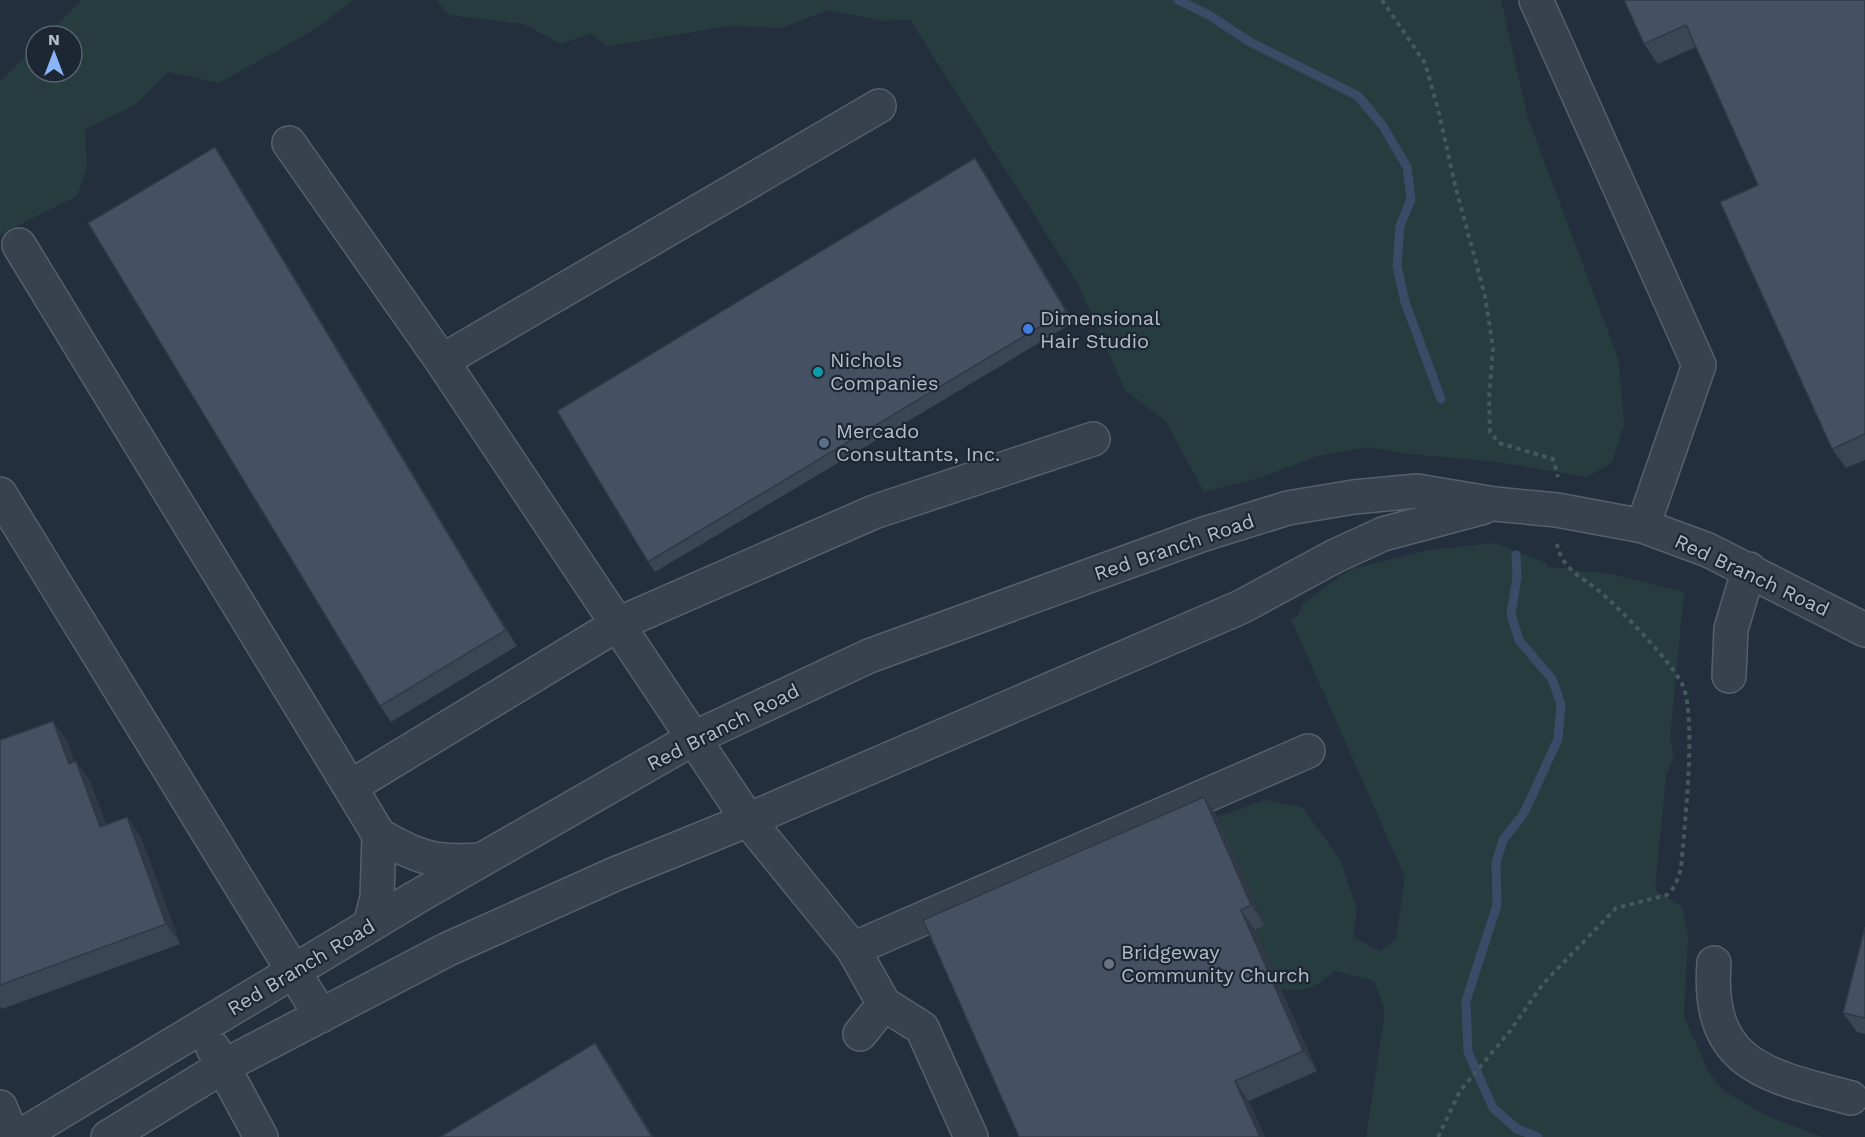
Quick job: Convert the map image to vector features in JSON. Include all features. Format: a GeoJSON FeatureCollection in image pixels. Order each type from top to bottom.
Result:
{"type":"FeatureCollection","features":[{"type":"Feature","properties":{"kind":"street"},"geometry":{"type":"LineString","coordinates":[[1536,0],[1699,365],[1643,526]]}},
{"type":"Feature","properties":{"kind":"street"},"geometry":{"type":"LineString","coordinates":[[442,361],[879,106]]}},
{"type":"Feature","properties":{"kind":"street"},"geometry":{"type":"LineString","coordinates":[[289,144],[442,361],[748,820],[853,949],[884,1004],[922,1028],[971,1137]]}},
{"type":"Feature","properties":{"kind":"street"},"geometry":{"type":"LineString","coordinates":[[19,245],[379,835],[410,854],[427,859],[480,860]]}},
{"type":"Feature","properties":{"kind":"street"},"geometry":{"type":"LineString","coordinates":[[350,787],[618,624],[873,512],[1093,439]]}},
{"type":"Feature","properties":{"kind":"street","name":"Red Branch Road"},"geometry":{"type":"LineString","coordinates":[[19,1137],[370,925],[693,738],[869,656],[1204,534],[1288,508],[1354,496],[1417,491],[1495,504],[1557,510],[1643,526],[1708,550],[1749,569],[1865,630]]}},
{"type":"Feature","properties":{"kind":"street"},"geometry":{"type":"LineString","coordinates":[[0,494],[321,1016]]}},
{"type":"Feature","properties":{"kind":"street","name":"Red Branch Road"},"geometry":{"type":"LineString","coordinates":[[108,1137],[224,1066],[448,949],[615,874],[748,820],[1241,607],[1383,534],[1495,504]]}},
{"type":"Feature","properties":{"kind":"street"},"geometry":{"type":"LineString","coordinates":[[1729,676],[1731,628],[1749,569]]}},
{"type":"Feature","properties":{"kind":"street"},"geometry":{"type":"LineString","coordinates":[[853,949],[1308,751]]}},
{"type":"Feature","properties":{"kind":"street"},"geometry":{"type":"LineString","coordinates":[[370,925],[377,898],[379,835]]}},
{"type":"Feature","properties":{"kind":"street"},"geometry":{"type":"LineString","coordinates":[[1714,963],[1712,986],[1716,1016],[1728,1043],[1750,1063],[1778,1078],[1851,1098]]}},
{"type":"Feature","properties":{"kind":"street"},"geometry":{"type":"LineString","coordinates":[[860,1034],[884,1004]]}},
{"type":"Feature","properties":{"kind":"street"},"geometry":{"type":"LineString","coordinates":[[200,1029],[224,1066],[261,1137]]}},
{"type":"Feature","properties":{"kind":"street"},"geometry":{"type":"LineString","coordinates":[[0,1107],[13,1137]]}},
{"type":"Feature","properties":{"kind":"path"},"geometry":{"type":"LineString","coordinates":[[1382,0],[1425,63],[1485,296],[1492,348],[1489,398],[1490,432],[1499,443],[1553,459],[1558,473],[1557,543],[1559,555],[1567,567],[1599,591],[1672,666],[1684,687],[1689,728],[1681,869],[1676,886],[1667,895],[1616,908],[1543,984],[1510,1031],[1460,1091],[1438,1137]]}},
{"type":"Feature","properties":{"kind":"green space"},"geometry":{"type":"Polygon","coordinates":[[[82,0],[353,0],[319,27],[219,83],[168,72],[134,106],[85,129],[87,167],[77,196],[0,235],[0,82],[24,58],[24,84],[84,84],[84,24],[58,24],[82,0]]]}},
{"type":"Feature","properties":{"kind":"green space"},"geometry":{"type":"Polygon","coordinates":[[[436,0],[1501,0],[1528,118],[1619,361],[1624,425],[1612,463],[1587,477],[1497,462],[1410,454],[1368,447],[1314,457],[1263,477],[1204,492],[1166,422],[1125,390],[1078,284],[910,20],[884,21],[828,10],[781,28],[728,26],[606,47],[591,33],[561,44],[523,24],[449,15],[436,0]]]}},
{"type":"Feature","properties":{"kind":"green space"},"geometry":{"type":"Polygon","coordinates":[[[1495,543],[1544,562],[1550,567],[1611,574],[1684,592],[1670,738],[1674,756],[1666,776],[1655,890],[1682,907],[1688,936],[1684,1016],[1709,1073],[1724,1091],[1765,1115],[1823,1137],[1366,1137],[1384,1018],[1384,1008],[1374,981],[1335,971],[1310,988],[1281,989],[1255,930],[1265,924],[1217,817],[1265,800],[1302,807],[1340,859],[1357,909],[1353,937],[1380,951],[1396,939],[1405,877],[1291,619],[1298,616],[1302,604],[1349,570],[1429,550],[1495,543]]]}},
{"type":"Feature","properties":{"kind":"building"},"geometry":{"type":"Polygon","coordinates":[[[1624,0],[1865,0],[1865,434],[1832,449],[1720,202],[1758,185],[1686,25],[1644,44],[1624,0]]]}},
{"type":"Feature","properties":{"kind":"building"},"geometry":{"type":"Polygon","coordinates":[[[215,147],[506,630],[380,706],[88,223],[215,147]]]}},
{"type":"Feature","properties":{"kind":"building","name":"Nichols Companies"},"geometry":{"type":"Polygon","coordinates":[[[975,158],[1066,311],[648,562],[557,411],[975,158]]]}},
{"type":"Feature","properties":{"kind":"building"},"geometry":{"type":"Polygon","coordinates":[[[53,721],[69,764],[76,761],[100,827],[127,817],[166,924],[0,985],[0,740],[53,721]]]}},
{"type":"Feature","properties":{"kind":"building","name":"Bridgeway Community Church"},"geometry":{"type":"Polygon","coordinates":[[[1204,797],[1251,905],[1241,910],[1303,1051],[1235,1081],[1260,1137],[1019,1137],[923,920],[1204,797]]]}},
{"type":"Feature","properties":{"kind":"building"},"geometry":{"type":"Polygon","coordinates":[[[1865,927],[1865,1018],[1843,1013],[1865,927]]]}},
{"type":"Feature","properties":{"kind":"building"},"geometry":{"type":"Polygon","coordinates":[[[595,1043],[652,1137],[440,1137],[595,1043]]]}},
{"type":"Feature","properties":{"kind":"waterway"},"geometry":{"type":"LineString","coordinates":[[1178,0],[1209,15],[1250,42],[1358,96],[1383,126],[1407,167],[1411,199],[1400,226],[1397,266],[1405,302],[1441,399]]}},
{"type":"Feature","properties":{"kind":"waterway"},"geometry":{"type":"LineString","coordinates":[[1516,555],[1517,577],[1511,614],[1519,640],[1552,679],[1561,704],[1558,739],[1524,813],[1503,840],[1496,863],[1497,905],[1466,1001],[1468,1052],[1493,1108],[1517,1129],[1538,1137]]}},
{"type":"Feature","properties":{"kind":"place","name":"Dimensional Hair Studio"},"geometry":{"type":"Point","coordinates":[1028,329]}},
{"type":"Feature","properties":{"kind":"place","name":"Nichols Companies"},"geometry":{"type":"Point","coordinates":[818,372]}},
{"type":"Feature","properties":{"kind":"place","name":"Mercado Consultants, Inc."},"geometry":{"type":"Point","coordinates":[824,443]}},
{"type":"Feature","properties":{"kind":"place","name":"Bridgeway Community Church"},"geometry":{"type":"Point","coordinates":[1109,964]}}]}
